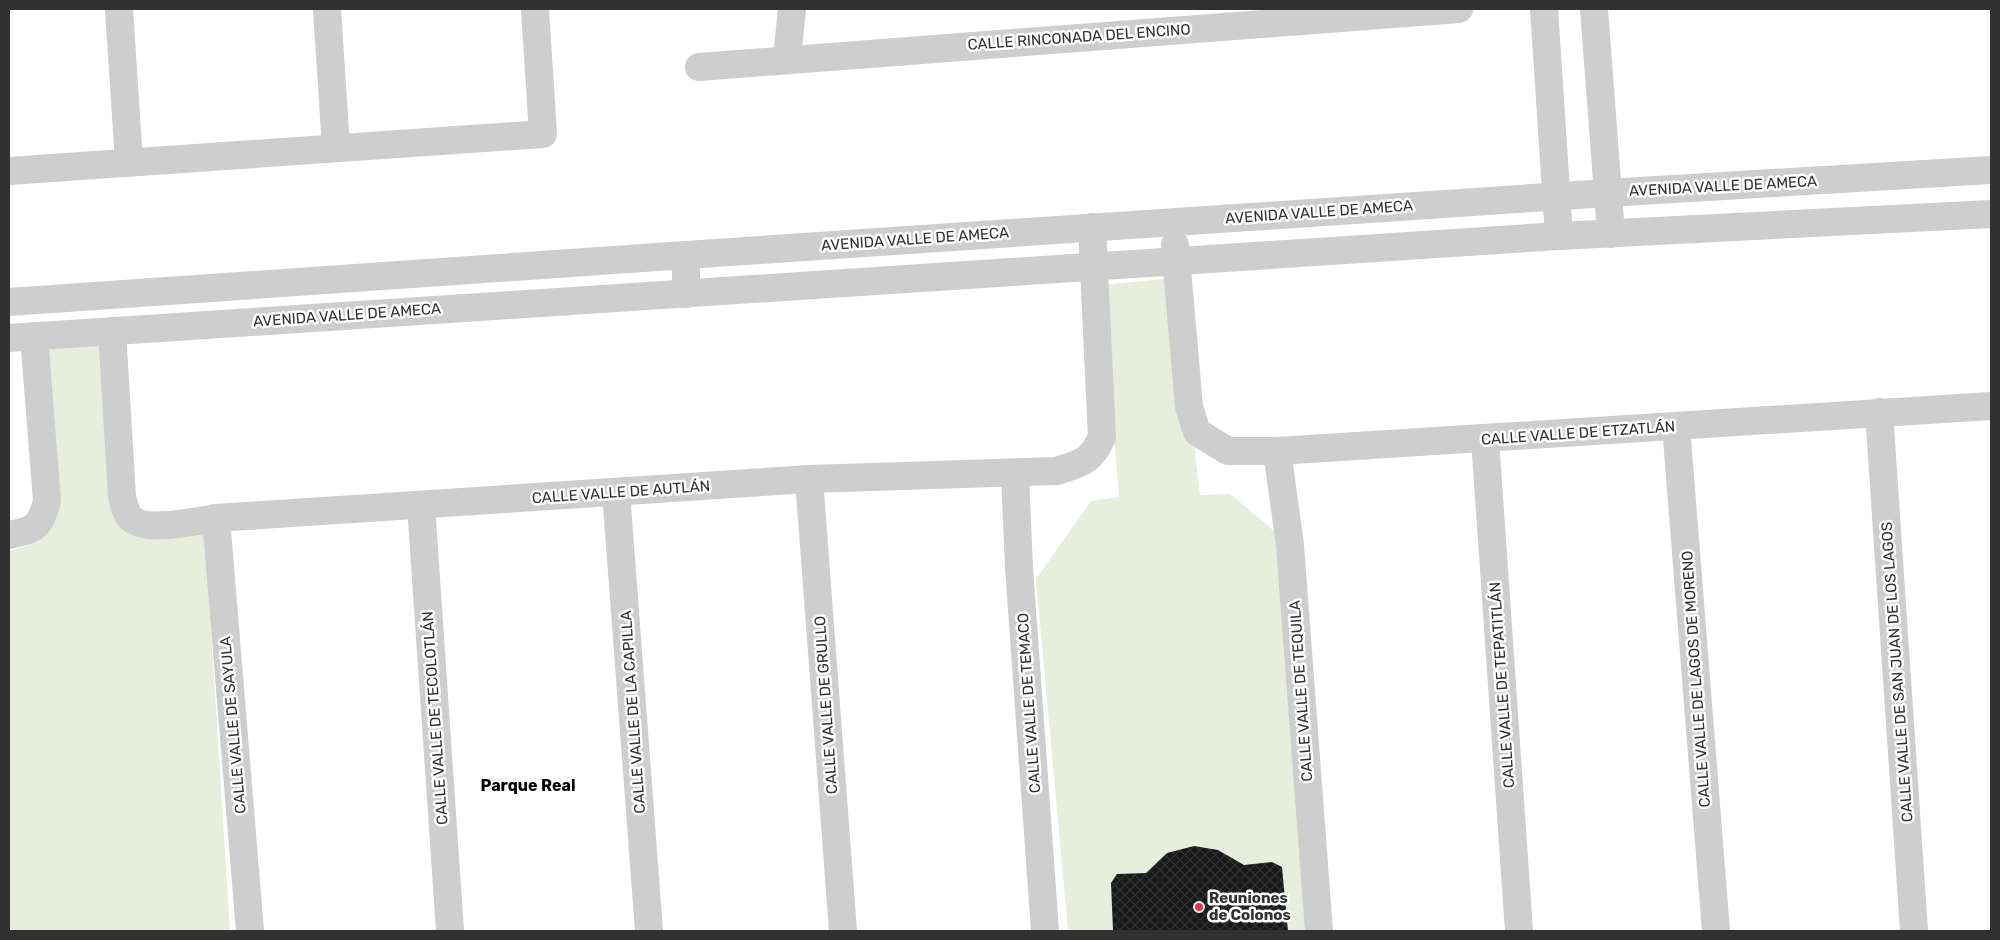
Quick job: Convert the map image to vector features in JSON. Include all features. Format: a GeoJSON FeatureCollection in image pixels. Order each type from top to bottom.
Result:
{"type":"FeatureCollection","features":[{"type":"Feature","properties":{"kind":"street"},"geometry":{"type":"LineString","coordinates":[[119,9],[129,162]]}},
{"type":"Feature","properties":{"kind":"street"},"geometry":{"type":"LineString","coordinates":[[327,9],[336,148]]}},
{"type":"Feature","properties":{"kind":"street"},"geometry":{"type":"LineString","coordinates":[[9,171],[543,134],[535,9]]}},
{"type":"Feature","properties":{"kind":"street"},"geometry":{"type":"LineString","coordinates":[[787,59],[792,9]]}},
{"type":"Feature","properties":{"kind":"street","name":"CALLE RINCONADA DEL ENCINO"},"geometry":{"type":"LineString","coordinates":[[699,68],[787,59],[1459,9]]}},
{"type":"Feature","properties":{"kind":"street"},"geometry":{"type":"LineString","coordinates":[[1544,9],[1559,236]]}},
{"type":"Feature","properties":{"kind":"street"},"geometry":{"type":"LineString","coordinates":[[1594,9],[1611,234]]}},
{"type":"Feature","properties":{"kind":"street","name":"AVENIDA VALLE DE AMECA"},"geometry":{"type":"LineString","coordinates":[[9,302],[1557,196],[1991,170]]}},
{"type":"Feature","properties":{"kind":"street","name":"AVENIDA VALLE DE AMECA"},"geometry":{"type":"LineString","coordinates":[[21,337],[1559,236],[1991,214]]}},
{"type":"Feature","properties":{"kind":"street"},"geometry":{"type":"LineString","coordinates":[[1173,222],[1177,262]]}},
{"type":"Feature","properties":{"kind":"street"},"geometry":{"type":"LineString","coordinates":[[1092,227],[1093,268]]}},
{"type":"Feature","properties":{"kind":"street"},"geometry":{"type":"LineString","coordinates":[[686,255],[686,294]]}},
{"type":"Feature","properties":{"kind":"street","name":"CALLE VALLE DE ETZATLÁN"},"geometry":{"type":"LineString","coordinates":[[1177,262],[1189,408],[1197,432],[1228,451],[1277,451],[1485,439],[1991,406]]}},
{"type":"Feature","properties":{"kind":"street","name":"CALLE VALLE DE AUTLÁN"},"geometry":{"type":"LineString","coordinates":[[112,331],[122,497],[128,516],[139,525],[164,525],[216,518],[809,479],[1015,474],[1057,471],[1081,463],[1095,454],[1102,437],[1093,268]]}},
{"type":"Feature","properties":{"kind":"street"},"geometry":{"type":"LineString","coordinates":[[9,535],[27,531],[42,520],[47,501],[21,337]]}},
{"type":"Feature","properties":{"kind":"street","name":"CALLE VALLE DE SAN JUAN DE LOS LAGOS"},"geometry":{"type":"LineString","coordinates":[[1879,412],[1914,931]]}},
{"type":"Feature","properties":{"kind":"street","name":"CALLE VALLE DE LAGOS DE MORENO"},"geometry":{"type":"LineString","coordinates":[[1676,426],[1716,931]]}},
{"type":"Feature","properties":{"kind":"street","name":"CALLE VALLE DE TEPATITLÁN"},"geometry":{"type":"LineString","coordinates":[[1485,439],[1519,931]]}},
{"type":"Feature","properties":{"kind":"street","name":"CALLE VALLE DE TEQUILA"},"geometry":{"type":"LineString","coordinates":[[1277,451],[1290,545],[1319,931]]}},
{"type":"Feature","properties":{"kind":"street","name":"CALLE VALLE DE TEMACO"},"geometry":{"type":"LineString","coordinates":[[1015,474],[1019,568],[1046,931]]}},
{"type":"Feature","properties":{"kind":"street","name":"CALLE VALLE DE GRULLO"},"geometry":{"type":"LineString","coordinates":[[809,479],[843,931]]}},
{"type":"Feature","properties":{"kind":"street","name":"CALLE VALLE DE LA CAPILLA"},"geometry":{"type":"LineString","coordinates":[[616,492],[649,931]]}},
{"type":"Feature","properties":{"kind":"street","name":"CALLE VALLE DE TECOLOTLÁN"},"geometry":{"type":"LineString","coordinates":[[421,505],[450,931]]}},
{"type":"Feature","properties":{"kind":"street","name":"CALLE VALLE DE SAYULA"},"geometry":{"type":"LineString","coordinates":[[216,518],[250,931]]}},
{"type":"Feature","properties":{"kind":"green space"},"geometry":{"type":"Polygon","coordinates":[[[1174,278],[1200,495],[1230,494],[1287,542],[1310,931],[1068,931],[1036,579],[1091,501],[1119,497],[1102,285],[1174,278]]]}},
{"type":"Feature","properties":{"kind":"green space"},"geometry":{"type":"Polygon","coordinates":[[[104,343],[114,498],[166,534],[205,534],[230,931],[9,931],[9,551],[28,546],[51,523],[46,350],[104,343]]]}},
{"type":"Feature","properties":{"kind":"building","name":"Reuniones de Colonos"},"geometry":{"type":"Polygon","coordinates":[[[1194,846],[1218,850],[1244,865],[1272,862],[1282,867],[1288,931],[1113,931],[1111,883],[1117,874],[1146,873],[1167,853],[1194,846]]]}},
{"type":"Feature","properties":{"kind":"place","name":"Reuniones de Colonos"},"geometry":{"type":"Point","coordinates":[1199,907]}},
{"type":"Feature","properties":{"kind":"district","name":"Parque Real"},"geometry":{"type":"Point","coordinates":[528,785]}}]}
